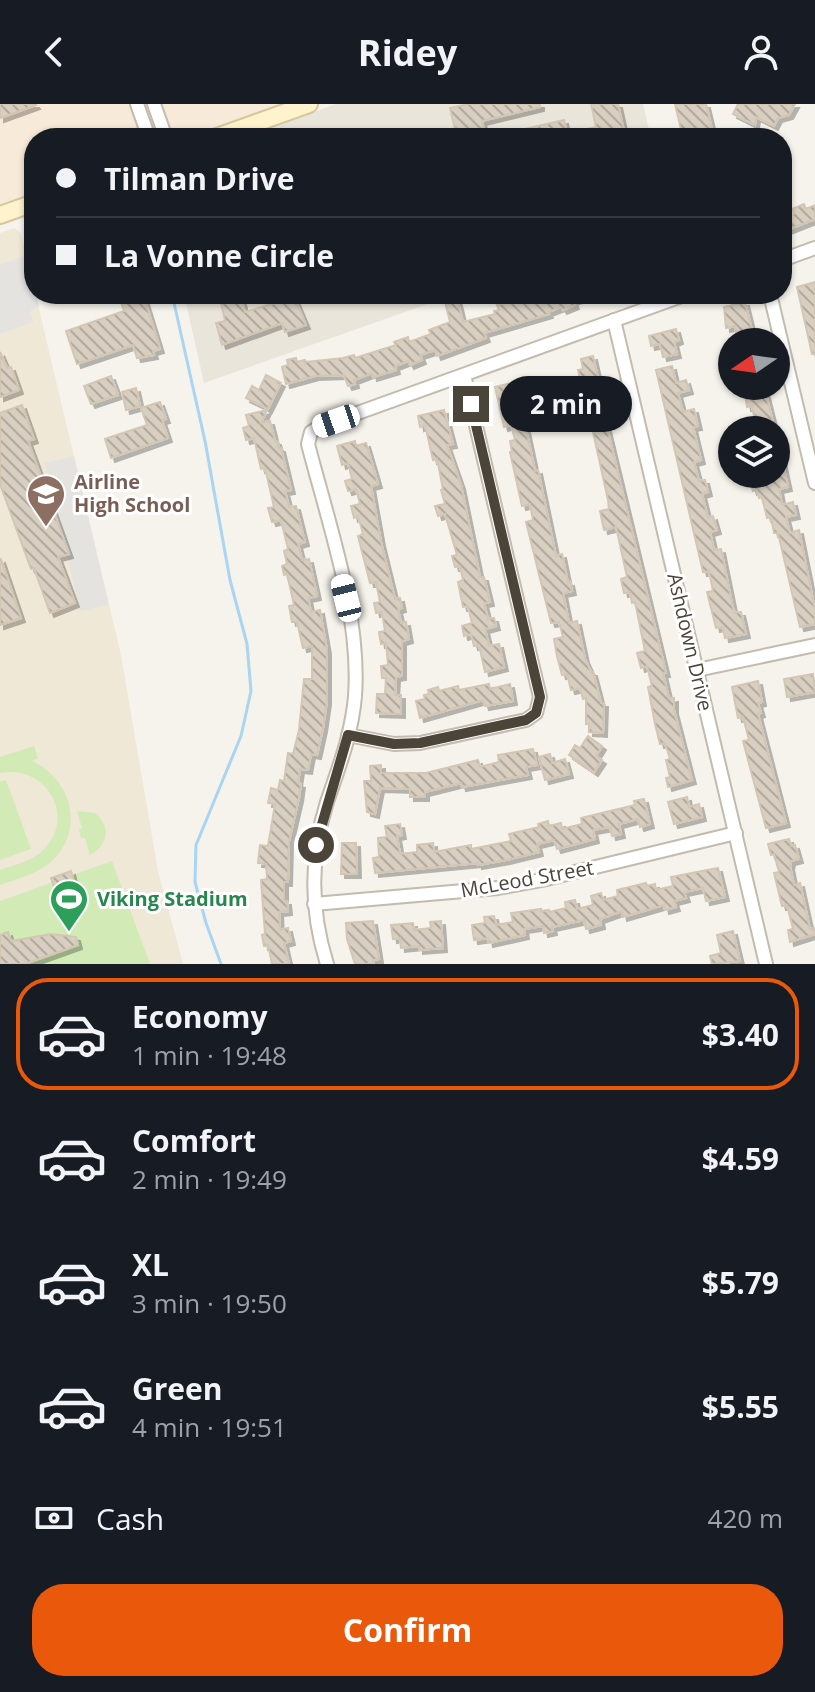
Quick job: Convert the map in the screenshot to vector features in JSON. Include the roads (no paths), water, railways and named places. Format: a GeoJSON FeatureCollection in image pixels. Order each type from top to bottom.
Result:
{"type":"FeatureCollection","features":[{"type":"Feature","properties":{"kind":"main road"},"geometry":{"type":"LineString","coordinates":[[242,128],[309,104]]}},
{"type":"Feature","properties":{"kind":"main road"},"geometry":{"type":"LineString","coordinates":[[0,215],[24,207]]}},
{"type":"Feature","properties":{"kind":"street"},"geometry":{"type":"LineString","coordinates":[[137,104],[145,128]]}},
{"type":"Feature","properties":{"kind":"street"},"geometry":{"type":"LineString","coordinates":[[154,104],[162,128]]}},
{"type":"Feature","properties":{"kind":"street"},"geometry":{"type":"LineString","coordinates":[[792,256],[815,248]]}},
{"type":"Feature","properties":{"kind":"street"},"geometry":{"type":"LineString","coordinates":[[327,964],[314,904],[316,845],[348,735],[354,697],[354,641],[308,444],[311,432],[659,304]]}},
{"type":"Feature","properties":{"kind":"street"},"geometry":{"type":"LineString","coordinates":[[772,304],[815,483]]}},
{"type":"Feature","properties":{"kind":"street","name":"Ashdown Drive"},"geometry":{"type":"LineString","coordinates":[[614,320],[766,964]]}},
{"type":"Feature","properties":{"kind":"street"},"geometry":{"type":"LineString","coordinates":[[348,735],[394,744],[420,743],[526,720],[538,708],[540,697],[464,375]]}},
{"type":"Feature","properties":{"kind":"street"},"geometry":{"type":"LineString","coordinates":[[697,670],[815,645]]}},
{"type":"Feature","properties":{"kind":"street","name":"McLeod Street"},"geometry":{"type":"LineString","coordinates":[[314,904],[498,888],[736,833]]}},
{"type":"Feature","properties":{"kind":"waterway"},"geometry":{"type":"LineString","coordinates":[[174,304],[205,441],[230,580],[247,644],[251,691],[241,736],[196,845],[195,882],[221,964]]}},
{"type":"Feature","properties":{"kind":"place","name":"Airline High School"},"geometry":{"type":"Point","coordinates":[46,528]}},
{"type":"Feature","properties":{"kind":"place","name":"Viking Stadium"},"geometry":{"type":"Point","coordinates":[69,933]}}]}
